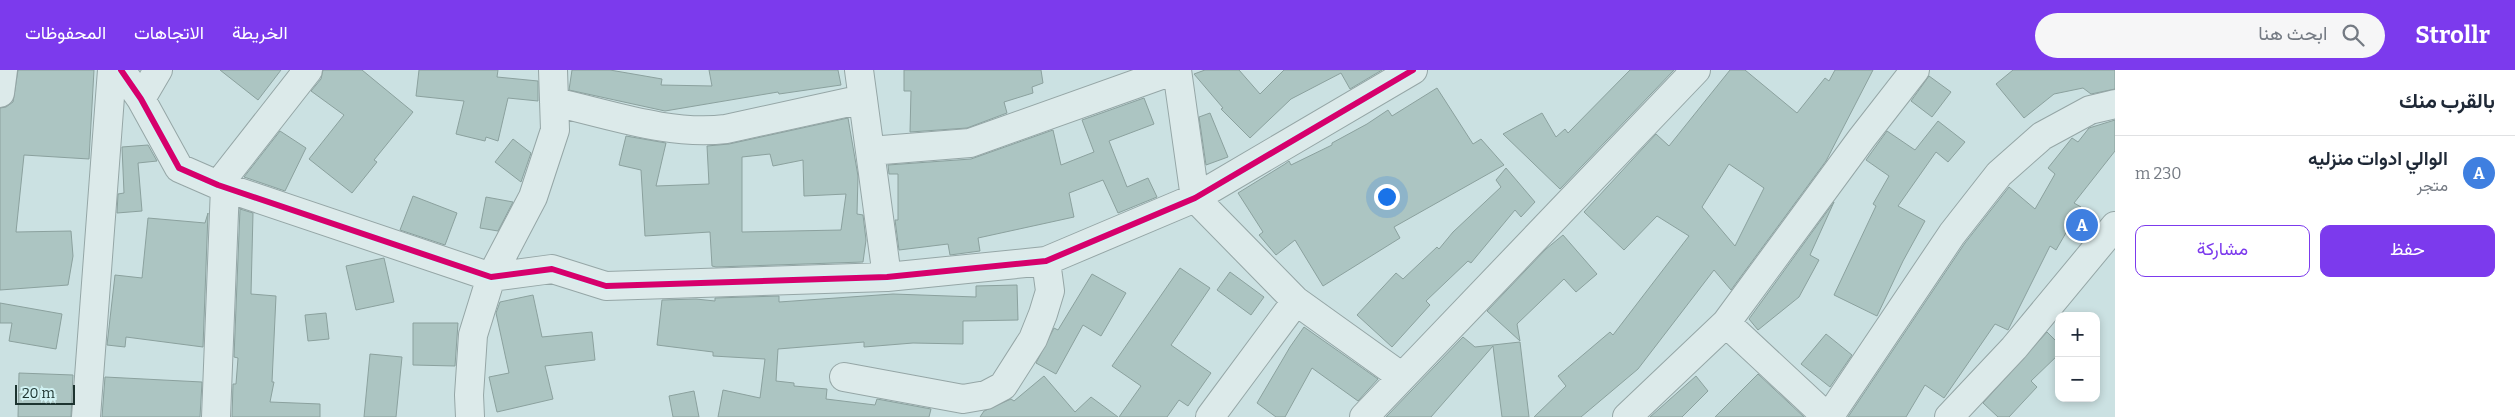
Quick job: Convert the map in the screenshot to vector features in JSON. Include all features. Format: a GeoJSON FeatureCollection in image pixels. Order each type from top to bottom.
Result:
{"type":"FeatureCollection","features":[{"type":"Feature","properties":{"kind":"street"},"geometry":{"type":"LineString","coordinates":[[0,94],[3,70]]}},
{"type":"Feature","properties":{"kind":"street"},"geometry":{"type":"LineString","coordinates":[[86,417],[112,70]]}},
{"type":"Feature","properties":{"kind":"street"},"geometry":{"type":"LineString","coordinates":[[121,70],[141,98],[179,168],[222,186],[491,277],[552,269],[606,286],[887,276],[1046,261],[1195,198],[1413,70]]}},
{"type":"Feature","properties":{"kind":"street"},"geometry":{"type":"LineString","coordinates":[[141,98],[158,70]]}},
{"type":"Feature","properties":{"kind":"street"},"geometry":{"type":"LineString","coordinates":[[216,417],[222,186],[308,70]]}},
{"type":"Feature","properties":{"kind":"street"},"geometry":{"type":"LineString","coordinates":[[470,417],[469,394],[472,335],[491,277],[533,197],[555,130],[553,70]]}},
{"type":"Feature","properties":{"kind":"street"},"geometry":{"type":"LineString","coordinates":[[859,70],[887,276]]}},
{"type":"Feature","properties":{"kind":"street"},"geometry":{"type":"LineString","coordinates":[[870,151],[970,143],[1176,70],[1195,198],[1296,301],[1402,377]]}},
{"type":"Feature","properties":{"kind":"street"},"geometry":{"type":"LineString","coordinates":[[1364,417],[1696,70]]}},
{"type":"Feature","properties":{"kind":"street"},"geometry":{"type":"LineString","coordinates":[[1627,417],[1726,323],[1862,138],[1916,70]]}},
{"type":"Feature","properties":{"kind":"street"},"geometry":{"type":"LineString","coordinates":[[554,102],[665,127],[703,132],[726,129],[863,99]]}},
{"type":"Feature","properties":{"kind":"street"},"geometry":{"type":"LineString","coordinates":[[1726,323],[1824,416],[1952,234],[1999,174],[2042,136],[2090,110],[2115,104]]}},
{"type":"Feature","properties":{"kind":"street"},"geometry":{"type":"LineString","coordinates":[[1949,417],[2014,348],[2115,226]]}},
{"type":"Feature","properties":{"kind":"street"},"geometry":{"type":"LineString","coordinates":[[844,378],[963,399],[986,395],[1003,386],[1033,339],[1043,314],[1050,291],[1046,261]]}},
{"type":"Feature","properties":{"kind":"street"},"geometry":{"type":"LineString","coordinates":[[1210,417],[1296,301]]}},
{"type":"Feature","properties":{"kind":"building"},"geometry":{"type":"Polygon","coordinates":[[[18,70],[94,70],[89,159],[24,155],[16,232],[71,231],[73,256],[68,285],[0,290],[0,108],[6,107],[13,102],[18,70]]]}},
{"type":"Feature","properties":{"kind":"building"},"geometry":{"type":"Polygon","coordinates":[[[220,70],[281,70],[258,100],[220,70]]]}},
{"type":"Feature","properties":{"kind":"building"},"geometry":{"type":"Polygon","coordinates":[[[323,70],[362,70],[413,112],[374,160],[377,162],[352,193],[309,159],[344,115],[311,91],[321,79],[323,70]]]}},
{"type":"Feature","properties":{"kind":"building"},"geometry":{"type":"Polygon","coordinates":[[[419,70],[498,70],[497,77],[538,81],[538,101],[508,98],[498,141],[486,137],[485,141],[456,134],[464,101],[416,96],[419,70]]]}},
{"type":"Feature","properties":{"kind":"building"},"geometry":{"type":"Polygon","coordinates":[[[572,70],[610,70],[662,79],[661,85],[712,86],[709,70],[838,70],[841,85],[779,94],[778,92],[665,111],[569,90],[572,70]]]}},
{"type":"Feature","properties":{"kind":"building"},"geometry":{"type":"Polygon","coordinates":[[[904,70],[1041,70],[1043,83],[1032,87],[1033,93],[1004,102],[1007,113],[967,128],[910,132],[911,91],[904,91],[904,70]]]}},
{"type":"Feature","properties":{"kind":"building"},"geometry":{"type":"Polygon","coordinates":[[[1205,70],[1239,70],[1260,94],[1284,70],[1382,70],[1350,89],[1341,73],[1291,99],[1250,138],[1221,109],[1223,108],[1194,74],[1205,70]]]}},
{"type":"Feature","properties":{"kind":"building"},"geometry":{"type":"Polygon","coordinates":[[[1630,70],[1674,70],[1560,189],[1503,134],[1542,113],[1556,137],[1565,129],[1568,133],[1630,70]]]}},
{"type":"Feature","properties":{"kind":"building"},"geometry":{"type":"Polygon","coordinates":[[[1730,70],[1745,70],[1797,113],[1825,78],[1829,81],[1835,70],[1873,70],[1826,161],[1731,290],[1714,270],[1638,369],[1581,417],[1534,417],[1566,386],[1558,376],[1610,332],[1613,335],[1689,236],[1657,216],[1624,250],[1584,212],[1656,134],[1669,146],[1730,70]],[[1729,164],[1702,207],[1735,246],[1764,188],[1729,164]]]}},
{"type":"Feature","properties":{"kind":"building"},"geometry":{"type":"Polygon","coordinates":[[[2013,70],[2115,70],[2115,89],[2091,94],[2083,88],[2054,94],[2024,118],[1996,84],[2013,70]]]}},
{"type":"Feature","properties":{"kind":"building"},"geometry":{"type":"Polygon","coordinates":[[[1929,76],[1951,92],[1932,117],[1911,101],[1929,76]]]}},
{"type":"Feature","properties":{"kind":"building"},"geometry":{"type":"Polygon","coordinates":[[[1437,88],[1473,144],[1481,139],[1504,165],[1394,227],[1400,238],[1323,286],[1295,240],[1276,255],[1259,235],[1263,232],[1238,193],[1289,161],[1291,165],[1332,145],[1332,143],[1388,110],[1392,116],[1437,88]]]}},
{"type":"Feature","properties":{"kind":"building"},"geometry":{"type":"Polygon","coordinates":[[[1144,98],[1154,124],[1109,141],[1127,187],[1148,178],[1157,197],[1118,213],[1103,180],[1069,193],[1074,217],[978,238],[980,251],[950,255],[948,244],[899,250],[895,220],[898,220],[898,174],[889,174],[888,165],[971,159],[1053,130],[1061,165],[1094,152],[1082,120],[1144,98]]]}},
{"type":"Feature","properties":{"kind":"building"},"geometry":{"type":"Polygon","coordinates":[[[1210,113],[1228,157],[1206,165],[1199,117],[1210,113]]]}},
{"type":"Feature","properties":{"kind":"building"},"geometry":{"type":"Polygon","coordinates":[[[848,118],[858,176],[857,214],[863,215],[866,240],[863,262],[716,267],[712,266],[710,232],[645,236],[641,170],[619,165],[626,136],[666,143],[656,186],[709,184],[707,146],[729,144],[848,118]],[[770,154],[742,157],[742,232],[841,230],[846,194],[804,196],[803,160],[773,166],[770,154]]]}},
{"type":"Feature","properties":{"kind":"building"},"geometry":{"type":"Polygon","coordinates":[[[2115,120],[2115,151],[2074,203],[2081,207],[2056,250],[2050,246],[2008,330],[1995,324],[1944,398],[1925,385],[1906,417],[1848,417],[1965,243],[2009,187],[2035,209],[2055,174],[2048,168],[2072,138],[2078,142],[2089,128],[2115,120]]]}},
{"type":"Feature","properties":{"kind":"building"},"geometry":{"type":"Polygon","coordinates":[[[1938,121],[1965,142],[1948,162],[1936,152],[1898,206],[1925,221],[1903,261],[1877,316],[1834,295],[1876,206],[1873,204],[1889,176],[1866,160],[1887,131],[1915,150],[1938,121]]]}},
{"type":"Feature","properties":{"kind":"building"},"geometry":{"type":"Polygon","coordinates":[[[280,131],[306,148],[285,191],[244,177],[280,131]]]}},
{"type":"Feature","properties":{"kind":"building"},"geometry":{"type":"Polygon","coordinates":[[[513,139],[531,153],[521,182],[495,162],[513,139]]]}},
{"type":"Feature","properties":{"kind":"building"},"geometry":{"type":"Polygon","coordinates":[[[148,145],[157,161],[138,163],[142,211],[117,213],[118,194],[124,193],[122,147],[148,145]]]}},
{"type":"Feature","properties":{"kind":"building"},"geometry":{"type":"Polygon","coordinates":[[[1506,168],[1535,202],[1521,217],[1515,210],[1471,263],[1468,261],[1426,301],[1430,305],[1392,347],[1357,315],[1396,273],[1403,279],[1437,247],[1439,249],[1453,232],[1501,187],[1496,180],[1506,168]]]}},
{"type":"Feature","properties":{"kind":"building"},"geometry":{"type":"Polygon","coordinates":[[[413,196],[457,213],[445,245],[400,230],[413,196]]]}},
{"type":"Feature","properties":{"kind":"building"},"geometry":{"type":"Polygon","coordinates":[[[486,197],[513,202],[498,231],[480,228],[486,197]]]}},
{"type":"Feature","properties":{"kind":"building"},"geometry":{"type":"Polygon","coordinates":[[[1834,202],[1810,255],[1819,260],[1799,297],[1758,330],[1749,319],[1834,202]]]}},
{"type":"Feature","properties":{"kind":"building"},"geometry":{"type":"Polygon","coordinates":[[[240,209],[253,213],[251,294],[276,296],[272,382],[274,382],[270,402],[320,404],[320,417],[232,417],[233,384],[236,384],[238,358],[234,357],[240,209]]]}},
{"type":"Feature","properties":{"kind":"building"},"geometry":{"type":"Polygon","coordinates":[[[208,213],[203,347],[126,337],[125,347],[107,345],[115,275],[142,278],[148,218],[205,223],[208,213]]]}},
{"type":"Feature","properties":{"kind":"building"},"geometry":{"type":"Polygon","coordinates":[[[1563,235],[1597,274],[1576,292],[1564,279],[1517,324],[1520,341],[1487,311],[1546,249],[1563,235]]]}},
{"type":"Feature","properties":{"kind":"building"},"geometry":{"type":"Polygon","coordinates":[[[384,258],[394,302],[356,310],[346,266],[384,258]]]}},
{"type":"Feature","properties":{"kind":"building"},"geometry":{"type":"Polygon","coordinates":[[[1180,268],[1210,288],[1171,345],[1211,373],[1188,406],[1179,400],[1167,417],[1119,417],[1141,386],[1112,366],[1180,268]]]}},
{"type":"Feature","properties":{"kind":"building"},"geometry":{"type":"Polygon","coordinates":[[[1230,272],[1264,297],[1251,315],[1217,290],[1230,272]]]}},
{"type":"Feature","properties":{"kind":"building"},"geometry":{"type":"Polygon","coordinates":[[[1092,274],[1126,293],[1101,336],[1083,325],[1056,374],[1036,363],[1054,328],[1058,330],[1092,274]]]}},
{"type":"Feature","properties":{"kind":"building"},"geometry":{"type":"Polygon","coordinates":[[[1017,285],[1018,320],[963,321],[963,344],[913,343],[864,347],[864,342],[778,349],[776,381],[794,383],[794,386],[827,389],[826,399],[875,405],[877,399],[931,409],[929,417],[718,417],[723,390],[760,398],[765,359],[713,356],[713,352],[657,345],[662,300],[696,299],[715,301],[715,298],[779,296],[779,302],[893,294],[976,297],[976,286],[1017,285]]]}},
{"type":"Feature","properties":{"kind":"building"},"geometry":{"type":"Polygon","coordinates":[[[533,295],[542,337],[592,332],[595,360],[545,366],[553,399],[497,412],[489,377],[509,373],[496,313],[500,302],[533,295]]]}},
{"type":"Feature","properties":{"kind":"building"},"geometry":{"type":"Polygon","coordinates":[[[0,303],[62,314],[56,349],[9,341],[12,323],[0,323],[0,303]]]}},
{"type":"Feature","properties":{"kind":"building"},"geometry":{"type":"Polygon","coordinates":[[[326,313],[329,339],[308,341],[305,315],[326,313]]]}},
{"type":"Feature","properties":{"kind":"building"},"geometry":{"type":"Polygon","coordinates":[[[413,323],[458,323],[455,366],[413,365],[413,323]]]}},
{"type":"Feature","properties":{"kind":"building"},"geometry":{"type":"Polygon","coordinates":[[[1304,327],[1378,379],[1358,401],[1312,368],[1285,417],[1276,417],[1257,403],[1304,327]]]}},
{"type":"Feature","properties":{"kind":"building"},"geometry":{"type":"Polygon","coordinates":[[[2047,332],[2055,340],[2055,358],[2031,381],[2037,387],[2009,417],[1998,417],[1983,403],[2047,332]]]}},
{"type":"Feature","properties":{"kind":"building"},"geometry":{"type":"Polygon","coordinates":[[[1826,334],[1852,355],[1830,387],[1801,364],[1826,334]]]}},
{"type":"Feature","properties":{"kind":"building"},"geometry":{"type":"Polygon","coordinates":[[[1463,337],[1475,347],[1520,342],[1529,417],[1502,417],[1493,346],[1431,417],[1386,417],[1463,337]]]}},
{"type":"Feature","properties":{"kind":"building"},"geometry":{"type":"Polygon","coordinates":[[[370,354],[402,357],[396,417],[364,417],[370,354]]]}},
{"type":"Feature","properties":{"kind":"building"},"geometry":{"type":"Polygon","coordinates":[[[19,373],[73,375],[71,417],[18,417],[19,373]]]}},
{"type":"Feature","properties":{"kind":"building"},"geometry":{"type":"Polygon","coordinates":[[[1758,374],[1804,417],[1715,417],[1758,374]]]}},
{"type":"Feature","properties":{"kind":"building"},"geometry":{"type":"Polygon","coordinates":[[[1044,376],[1075,412],[1091,397],[1118,417],[980,417],[984,411],[1011,399],[1014,401],[1044,376]]]}},
{"type":"Feature","properties":{"kind":"building"},"geometry":{"type":"Polygon","coordinates":[[[1696,376],[1708,391],[1682,417],[1650,417],[1696,376]]]}},
{"type":"Feature","properties":{"kind":"building"},"geometry":{"type":"Polygon","coordinates":[[[105,377],[202,382],[200,417],[102,417],[105,377]]]}},
{"type":"Feature","properties":{"kind":"building"},"geometry":{"type":"Polygon","coordinates":[[[694,391],[699,417],[673,417],[669,396],[694,391]]]}},
{"type":"Feature","properties":{"kind":"cycle path"},"geometry":{"type":"LineString","coordinates":[[121,70],[141,99],[179,168],[218,185],[491,277],[552,269],[606,286],[887,277],[1046,261],[1195,198],[1413,70]]}},
{"type":"Feature","properties":{"kind":"place","name":"الوالي ادوات منزليه"},"geometry":{"type":"Point","coordinates":[2082,225]}}]}
